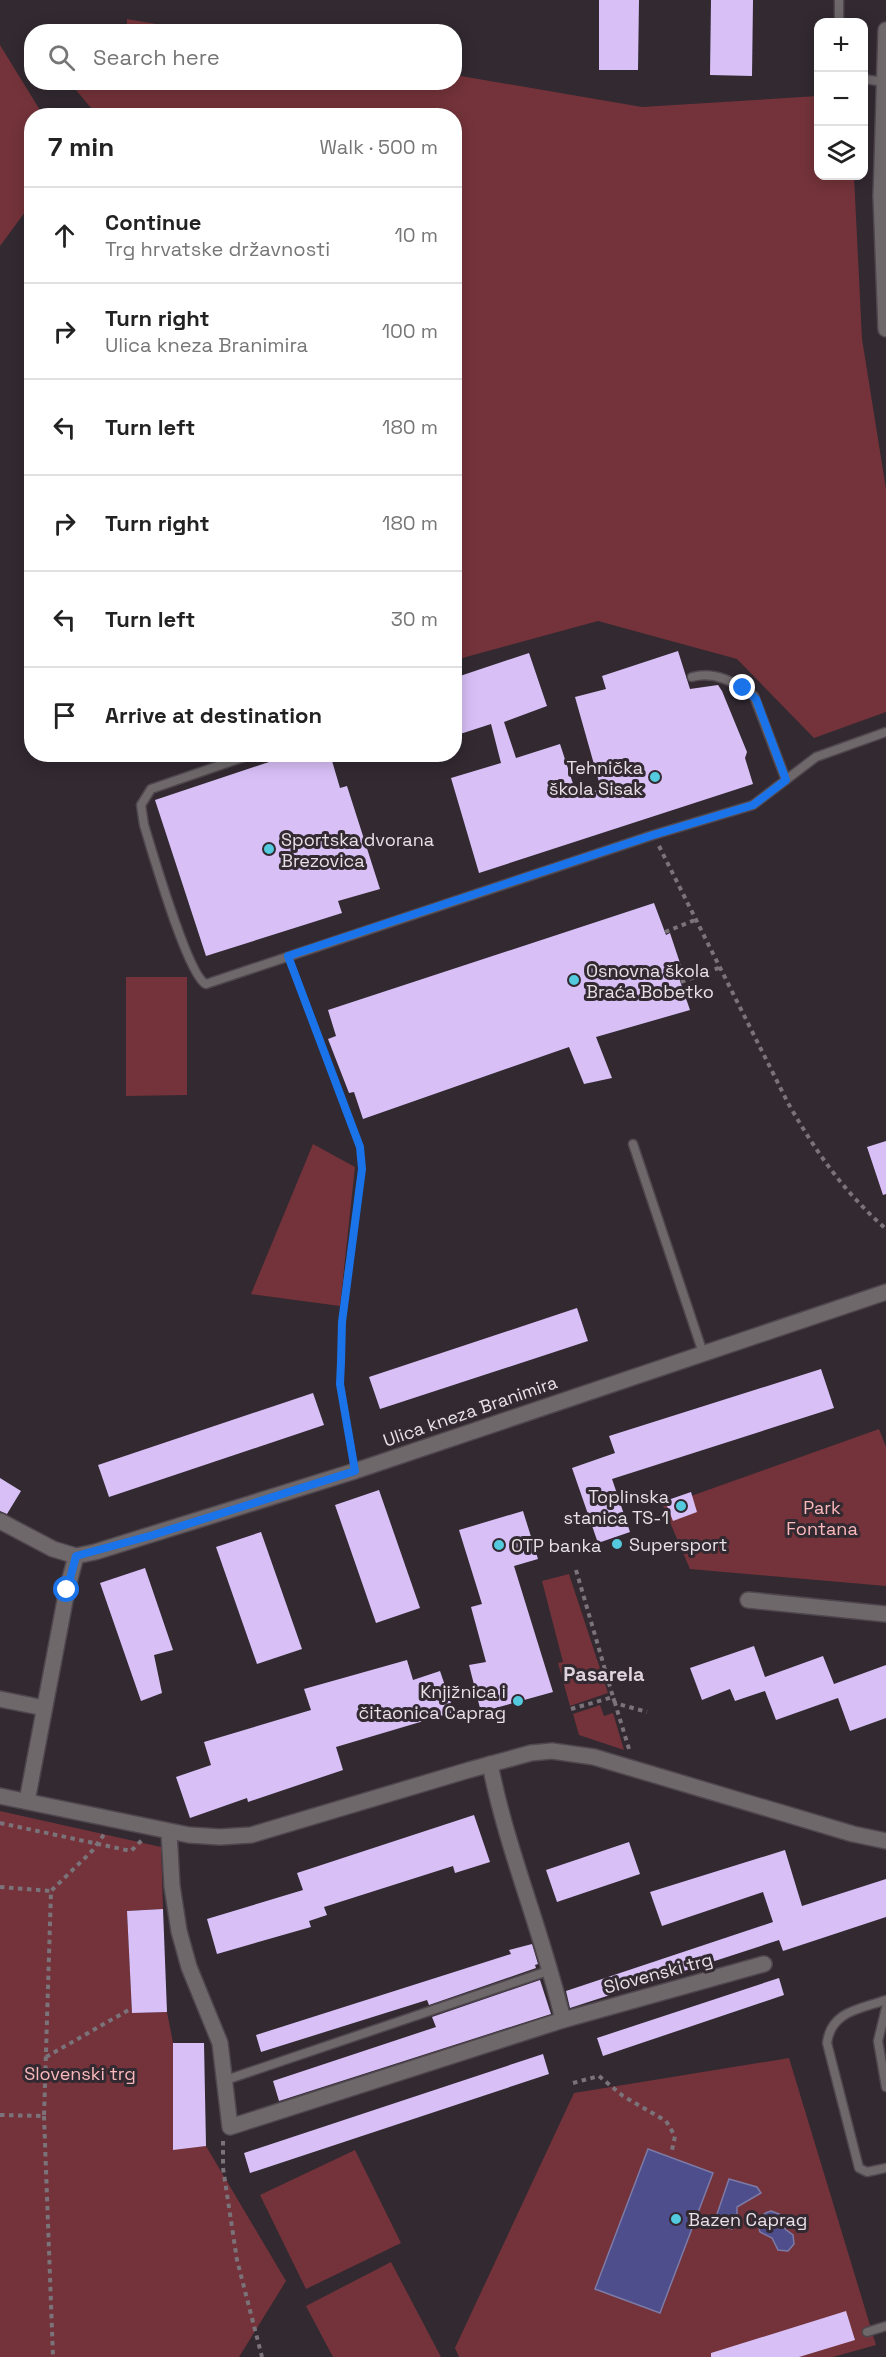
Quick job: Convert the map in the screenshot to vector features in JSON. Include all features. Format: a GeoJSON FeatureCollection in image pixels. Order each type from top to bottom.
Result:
{"type":"FeatureCollection","features":[{"type":"Feature","properties":{"kind":"street"},"geometry":{"type":"LineString","coordinates":[[886,30],[881,196],[886,329]]}},
{"type":"Feature","properties":{"kind":"street","name":"Ulica kneza Branimira"},"geometry":{"type":"LineString","coordinates":[[76,1556],[153,1535],[355,1471],[886,1292]]}},
{"type":"Feature","properties":{"kind":"street"},"geometry":{"type":"LineString","coordinates":[[0,1521],[53,1549],[76,1556],[64,1600],[27,1801]]}},
{"type":"Feature","properties":{"kind":"street"},"geometry":{"type":"LineString","coordinates":[[748,1600],[886,1614]]}},
{"type":"Feature","properties":{"kind":"street"},"geometry":{"type":"LineString","coordinates":[[0,1699],[44,1708]]}},
{"type":"Feature","properties":{"kind":"street"},"geometry":{"type":"LineString","coordinates":[[0,1796],[169,1832],[203,1837],[251,1835],[531,1753],[568,1752],[645,1772],[853,1834],[886,1841]]}},
{"type":"Feature","properties":{"kind":"street"},"geometry":{"type":"LineString","coordinates":[[490,1764],[502,1812],[551,1970],[563,2020]]}},
{"type":"Feature","properties":{"kind":"street"},"geometry":{"type":"LineString","coordinates":[[169,1832],[172,1886],[179,1931],[189,1967],[220,2043],[230,2127]]}},
{"type":"Feature","properties":{"kind":"street","name":"Slovenski trg"},"geometry":{"type":"LineString","coordinates":[[230,2127],[563,2020],[764,1965]]}},
{"type":"Feature","properties":{"kind":"lane"},"geometry":{"type":"LineString","coordinates":[[839,0],[839,18]]}},
{"type":"Feature","properties":{"kind":"lane"},"geometry":{"type":"LineString","coordinates":[[868,80],[884,82]]}},
{"type":"Feature","properties":{"kind":"lane"},"geometry":{"type":"LineString","coordinates":[[692,677],[719,676],[754,696],[786,780]]}},
{"type":"Feature","properties":{"kind":"lane"},"geometry":{"type":"LineString","coordinates":[[230,762],[151,789],[143,798],[141,810],[184,945],[199,981],[209,984],[653,835],[753,805],[816,757],[886,732]]}},
{"type":"Feature","properties":{"kind":"lane"},"geometry":{"type":"LineString","coordinates":[[633,1144],[703,1353]]}},
{"type":"Feature","properties":{"kind":"lane"},"geometry":{"type":"LineString","coordinates":[[223,2081],[551,1970]]}},
{"type":"Feature","properties":{"kind":"lane"},"geometry":{"type":"LineString","coordinates":[[886,2000],[843,2014],[828,2032],[827,2043],[859,2168],[867,2172],[886,2168]]}},
{"type":"Feature","properties":{"kind":"lane"},"geometry":{"type":"LineString","coordinates":[[886,2008],[878,2041],[886,2087]]}},
{"type":"Feature","properties":{"kind":"lane"},"geometry":{"type":"LineString","coordinates":[[867,2332],[886,2326]]}},
{"type":"Feature","properties":{"kind":"path"},"geometry":{"type":"LineString","coordinates":[[653,835],[788,1103],[809,1140],[853,1199],[886,1229]]}},
{"type":"Feature","properties":{"kind":"path"},"geometry":{"type":"LineString","coordinates":[[665,932],[695,920]]}},
{"type":"Feature","properties":{"kind":"path"},"geometry":{"type":"LineString","coordinates":[[288,956],[360,1147],[362,1169],[342,1322],[340,1384],[355,1471]]}},
{"type":"Feature","properties":{"kind":"path"},"geometry":{"type":"LineString","coordinates":[[681,982],[721,967]]}},
{"type":"Feature","properties":{"kind":"path"},"geometry":{"type":"LineString","coordinates":[[576,1570],[630,1753]]}},
{"type":"Feature","properties":{"kind":"path"},"geometry":{"type":"LineString","coordinates":[[571,1709],[614,1697]]}},
{"type":"Feature","properties":{"kind":"path"},"geometry":{"type":"LineString","coordinates":[[615,1703],[647,1712]]}},
{"type":"Feature","properties":{"kind":"path"},"geometry":{"type":"LineString","coordinates":[[0,1823],[131,1851],[142,1840]]}},
{"type":"Feature","properties":{"kind":"path"},"geometry":{"type":"LineString","coordinates":[[53,2357],[44,2116],[51,1891],[97,1845],[105,1833]]}},
{"type":"Feature","properties":{"kind":"path"},"geometry":{"type":"LineString","coordinates":[[0,1887],[51,1891]]}},
{"type":"Feature","properties":{"kind":"path"},"geometry":{"type":"LineString","coordinates":[[45,2058],[132,2008]]}},
{"type":"Feature","properties":{"kind":"path"},"geometry":{"type":"LineString","coordinates":[[573,2083],[599,2076],[623,2096],[666,2121],[675,2136],[672,2150]]}},
{"type":"Feature","properties":{"kind":"path"},"geometry":{"type":"LineString","coordinates":[[0,2115],[44,2116]]}},
{"type":"Feature","properties":{"kind":"path"},"geometry":{"type":"LineString","coordinates":[[230,2127],[222,2142],[223,2168],[237,2260],[262,2357]]}},
{"type":"Feature","properties":{"kind":"green space"},"geometry":{"type":"Polygon","coordinates":[[[127,19],[157,24],[127,24],[127,19]]]}},
{"type":"Feature","properties":{"kind":"green space"},"geometry":{"type":"Polygon","coordinates":[[[0,45],[24,84],[24,90],[28,90],[39,108],[24,108],[24,213],[0,246],[0,45]]]}},
{"type":"Feature","properties":{"kind":"green space"},"geometry":{"type":"Polygon","coordinates":[[[462,76],[642,107],[814,96],[814,180],[854,180],[862,339],[886,489],[886,712],[814,738],[737,659],[598,621],[462,658],[462,108],[91,108],[76,90],[462,90],[462,76]]]}},
{"type":"Feature","properties":{"kind":"green space"},"geometry":{"type":"Polygon","coordinates":[[[126,977],[187,977],[187,1095],[126,1096],[126,977]]]}},
{"type":"Feature","properties":{"kind":"green space"},"geometry":{"type":"Polygon","coordinates":[[[313,1144],[355,1167],[340,1306],[251,1294],[313,1144]]]}},
{"type":"Feature","properties":{"kind":"green space","name":"Park Fontana"},"geometry":{"type":"Polygon","coordinates":[[[879,1429],[886,1447],[886,1586],[690,1569],[663,1506],[879,1429]]]}},
{"type":"Feature","properties":{"kind":"green space"},"geometry":{"type":"Polygon","coordinates":[[[569,1574],[608,1693],[570,1706],[558,1663],[563,1662],[542,1581],[569,1574]]]}},
{"type":"Feature","properties":{"kind":"green space"},"geometry":{"type":"Polygon","coordinates":[[[600,1705],[604,1716],[613,1713],[624,1750],[579,1735],[573,1714],[600,1705]]]}},
{"type":"Feature","properties":{"kind":"green space"},"geometry":{"type":"Polygon","coordinates":[[[0,1811],[161,1847],[163,1909],[127,1911],[132,2013],[167,2012],[173,2043],[173,2149],[206,2146],[286,2281],[239,2357],[0,2357],[0,1811]]]}},
{"type":"Feature","properties":{"kind":"green space","name":"Bazen Caprag"},"geometry":{"type":"Polygon","coordinates":[[[789,2058],[876,2345],[833,2357],[459,2357],[455,2348],[574,2093],[789,2058]]]}},
{"type":"Feature","properties":{"kind":"green space"},"geometry":{"type":"Polygon","coordinates":[[[355,2150],[401,2243],[306,2289],[260,2195],[355,2150]]]}},
{"type":"Feature","properties":{"kind":"green space"},"geometry":{"type":"Polygon","coordinates":[[[391,2262],[441,2357],[333,2357],[306,2306],[391,2262]]]}},
{"type":"Feature","properties":{"kind":"shaded area"},"geometry":{"type":"Polygon","coordinates":[[[648,2149],[713,2173],[660,2313],[595,2289],[648,2149]]]}},
{"type":"Feature","properties":{"kind":"shaded area"},"geometry":{"type":"Polygon","coordinates":[[[729,2179],[757,2187],[761,2193],[737,2207],[737,2226],[732,2229],[714,2223],[729,2179]]]}},
{"type":"Feature","properties":{"kind":"shaded area"},"geometry":{"type":"Polygon","coordinates":[[[771,2211],[782,2215],[785,2229],[793,2235],[794,2244],[788,2251],[778,2250],[772,2238],[760,2232],[758,2224],[760,2218],[771,2211]]]}},
{"type":"Feature","properties":{"kind":"building"},"geometry":{"type":"Polygon","coordinates":[[[599,0],[639,0],[638,70],[599,70],[599,0]]]}},
{"type":"Feature","properties":{"kind":"building"},"geometry":{"type":"Polygon","coordinates":[[[711,0],[753,0],[752,76],[710,75],[711,0]]]}},
{"type":"Feature","properties":{"kind":"building"},"geometry":{"type":"Polygon","coordinates":[[[678,651],[690,689],[718,685],[722,691],[747,752],[745,758],[753,784],[479,873],[451,778],[501,763],[491,724],[462,733],[462,675],[529,653],[547,706],[504,722],[516,758],[560,744],[577,796],[601,789],[575,697],[606,689],[602,676],[678,651]]]}},
{"type":"Feature","properties":{"kind":"building","name":"Sportska dvorana Brezovica"},"geometry":{"type":"Polygon","coordinates":[[[269,762],[332,762],[340,788],[347,786],[380,889],[338,901],[342,913],[206,956],[155,800],[269,762]]]}},
{"type":"Feature","properties":{"kind":"building"},"geometry":{"type":"Polygon","coordinates":[[[654,903],[666,935],[670,933],[684,975],[679,978],[690,1010],[596,1037],[612,1078],[584,1084],[569,1047],[363,1119],[354,1092],[349,1093],[328,1039],[336,1036],[328,1010],[654,903]]]}},
{"type":"Feature","properties":{"kind":"building"},"geometry":{"type":"Polygon","coordinates":[[[886,1141],[886,1194],[883,1195],[867,1147],[886,1141]]]}},
{"type":"Feature","properties":{"kind":"building"},"geometry":{"type":"Polygon","coordinates":[[[577,1308],[588,1341],[380,1409],[369,1377],[577,1308]]]}},
{"type":"Feature","properties":{"kind":"building"},"geometry":{"type":"Polygon","coordinates":[[[821,1369],[834,1408],[612,1479],[630,1532],[598,1543],[572,1468],[615,1453],[609,1436],[821,1369]]]}},
{"type":"Feature","properties":{"kind":"building"},"geometry":{"type":"Polygon","coordinates":[[[313,1393],[324,1425],[109,1497],[98,1465],[313,1393]]]}},
{"type":"Feature","properties":{"kind":"building"},"geometry":{"type":"Polygon","coordinates":[[[0,1478],[21,1491],[7,1514],[0,1511],[0,1478]]]}},
{"type":"Feature","properties":{"kind":"building"},"geometry":{"type":"Polygon","coordinates":[[[379,1490],[420,1608],[376,1623],[335,1505],[379,1490]]]}},
{"type":"Feature","properties":{"kind":"building","name":"Toplinska stanica TS-1"},"geometry":{"type":"Polygon","coordinates":[[[691,1492],[697,1512],[673,1521],[665,1501],[691,1492]]]}},
{"type":"Feature","properties":{"kind":"building"},"geometry":{"type":"Polygon","coordinates":[[[523,1511],[538,1559],[514,1566],[553,1692],[481,1712],[469,1665],[486,1662],[471,1607],[482,1604],[459,1530],[523,1511]]]}},
{"type":"Feature","properties":{"kind":"building"},"geometry":{"type":"Polygon","coordinates":[[[261,1532],[302,1649],[257,1664],[216,1547],[261,1532]]]}},
{"type":"Feature","properties":{"kind":"building"},"geometry":{"type":"Polygon","coordinates":[[[145,1568],[173,1650],[154,1655],[162,1693],[141,1701],[100,1583],[145,1568]]]}},
{"type":"Feature","properties":{"kind":"building"},"geometry":{"type":"Polygon","coordinates":[[[754,1646],[765,1677],[823,1656],[834,1684],[886,1665],[886,1718],[850,1731],[838,1698],[776,1720],[765,1691],[735,1701],[730,1689],[702,1700],[690,1668],[754,1646]]]}},
{"type":"Feature","properties":{"kind":"building"},"geometry":{"type":"Polygon","coordinates":[[[407,1660],[413,1680],[440,1671],[454,1712],[336,1747],[343,1770],[248,1802],[247,1798],[190,1818],[176,1777],[211,1765],[204,1742],[311,1710],[304,1689],[407,1660]]]}},
{"type":"Feature","properties":{"kind":"building"},"geometry":{"type":"Polygon","coordinates":[[[474,1815],[490,1862],[455,1873],[453,1866],[324,1907],[327,1915],[309,1921],[311,1927],[217,1954],[207,1919],[303,1890],[297,1873],[474,1815]]]}},
{"type":"Feature","properties":{"kind":"building"},"geometry":{"type":"Polygon","coordinates":[[[629,1842],[640,1874],[557,1902],[546,1870],[629,1842]]]}},
{"type":"Feature","properties":{"kind":"building"},"geometry":{"type":"Polygon","coordinates":[[[785,1850],[802,1906],[886,1879],[886,1917],[783,1951],[779,1940],[570,2008],[566,1991],[773,1922],[763,1892],[662,1926],[650,1892],[785,1850]]]}},
{"type":"Feature","properties":{"kind":"building"},"geometry":{"type":"Polygon","coordinates":[[[163,1909],[167,2012],[132,2013],[127,1911],[163,1909]]]}},
{"type":"Feature","properties":{"kind":"building"},"geometry":{"type":"Polygon","coordinates":[[[532,1944],[538,1964],[535,1965],[536,1968],[429,2005],[427,2000],[261,2052],[256,2035],[511,1954],[509,1950],[532,1944]]]}},
{"type":"Feature","properties":{"kind":"building"},"geometry":{"type":"Polygon","coordinates":[[[779,1978],[784,1995],[603,2056],[597,2038],[779,1978]]]}},
{"type":"Feature","properties":{"kind":"building"},"geometry":{"type":"Polygon","coordinates":[[[540,1980],[551,2014],[279,2101],[273,2081],[436,2027],[432,2017],[540,1980]]]}},
{"type":"Feature","properties":{"kind":"building"},"geometry":{"type":"Polygon","coordinates":[[[173,2043],[204,2043],[206,2146],[173,2150],[173,2043]]]}},
{"type":"Feature","properties":{"kind":"building"},"geometry":{"type":"Polygon","coordinates":[[[543,2054],[549,2074],[250,2173],[244,2153],[543,2054]]]}},
{"type":"Feature","properties":{"kind":"building"},"geometry":{"type":"Polygon","coordinates":[[[846,2311],[855,2340],[799,2357],[711,2357],[711,2353],[846,2311]]]}},
{"type":"Feature","properties":{"kind":"place","name":"Tehnička škola Sisak"},"geometry":{"type":"Point","coordinates":[655,777]}},
{"type":"Feature","properties":{"kind":"place","name":"Sportska dvorana Brezovica"},"geometry":{"type":"Point","coordinates":[269,849]}},
{"type":"Feature","properties":{"kind":"place","name":"Osnovna škola Braća Bobetko"},"geometry":{"type":"Point","coordinates":[574,980]}},
{"type":"Feature","properties":{"kind":"place","name":"Toplinska stanica TS-1"},"geometry":{"type":"Point","coordinates":[681,1506]}},
{"type":"Feature","properties":{"kind":"place","name":"Supersport"},"geometry":{"type":"Point","coordinates":[617,1544]}},
{"type":"Feature","properties":{"kind":"place","name":"OTP banka"},"geometry":{"type":"Point","coordinates":[499,1545]}},
{"type":"Feature","properties":{"kind":"place","name":"Knjižnica i čitaonica Caprag"},"geometry":{"type":"Point","coordinates":[518,1701]}},
{"type":"Feature","properties":{"kind":"place","name":"Bazen Caprag"},"geometry":{"type":"Point","coordinates":[676,2219]}},
{"type":"Feature","properties":{"kind":"district","name":"Pasarela"},"geometry":{"type":"Point","coordinates":[604,1674]}},
{"type":"Feature","properties":{"kind":"route"},"geometry":{"type":"LineString","coordinates":[[67,1590],[76,1556],[153,1535],[355,1471],[340,1384],[342,1322],[362,1169],[360,1147],[288,956],[653,835],[753,805],[786,780],[756,699],[743,688]]}}]}
